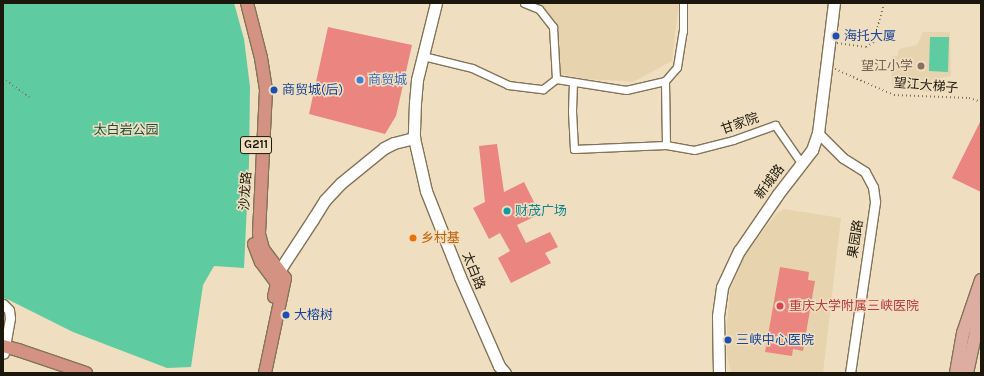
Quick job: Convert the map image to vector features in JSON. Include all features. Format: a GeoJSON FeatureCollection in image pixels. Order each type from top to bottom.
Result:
{"type":"FeatureCollection","features":[{"type":"Feature","properties":{"kind":"highway","name":"沙龙路"},"geometry":{"type":"LineString","coordinates":[[240,3],[254,62],[258,88],[252,235],[257,254],[280,277]]}},
{"type":"Feature","properties":{"kind":"highway","name":"沙龙路"},"geometry":{"type":"LineString","coordinates":[[247,3],[261,58],[266,90],[258,224],[261,242],[280,277]]}},
{"type":"Feature","properties":{"kind":"highway"},"geometry":{"type":"LineString","coordinates":[[258,373],[280,277]]}},
{"type":"Feature","properties":{"kind":"highway"},"geometry":{"type":"LineString","coordinates":[[265,373],[280,277]]}},
{"type":"Feature","properties":{"kind":"highway"},"geometry":{"type":"LineString","coordinates":[[4,350],[67,373]]}},
{"type":"Feature","properties":{"kind":"highway"},"geometry":{"type":"LineString","coordinates":[[4,350],[86,373]]}},
{"type":"Feature","properties":{"kind":"main road","name":"太白路"},"geometry":{"type":"LineString","coordinates":[[436,3],[423,56],[415,102],[414,138],[426,191],[460,277],[501,371]]}},
{"type":"Feature","properties":{"kind":"main road","name":"新城路"},"geometry":{"type":"LineString","coordinates":[[719,373],[718,316],[722,287],[739,251],[778,194],[812,150],[818,132],[834,3]]}},
{"type":"Feature","properties":{"kind":"main road"},"geometry":{"type":"LineString","coordinates":[[280,277],[291,253],[325,200],[341,183],[384,148],[394,143],[414,138]]}},
{"type":"Feature","properties":{"kind":"main road"},"geometry":{"type":"LineString","coordinates":[[261,242],[278,257],[286,257],[291,253]]}},
{"type":"Feature","properties":{"kind":"main road"},"geometry":{"type":"LineString","coordinates":[[956,373],[963,333],[981,280]]}},
{"type":"Feature","properties":{"kind":"main road"},"geometry":{"type":"LineString","coordinates":[[967,373],[981,309]]}},
{"type":"Feature","properties":{"kind":"street"},"geometry":{"type":"LineString","coordinates":[[524,3],[539,9],[552,27],[556,79]]}},
{"type":"Feature","properties":{"kind":"street"},"geometry":{"type":"LineString","coordinates":[[423,56],[472,68],[508,85],[544,89],[556,79],[626,90],[665,81],[677,67],[683,31],[683,3]]}},
{"type":"Feature","properties":{"kind":"street"},"geometry":{"type":"LineString","coordinates":[[665,81],[666,145]]}},
{"type":"Feature","properties":{"kind":"street","name":"甘家院"},"geometry":{"type":"LineString","coordinates":[[573,82],[572,111],[574,149],[666,145],[694,150],[733,140],[775,125],[802,164]]}},
{"type":"Feature","properties":{"kind":"street","name":"果园路"},"geometry":{"type":"LineString","coordinates":[[818,132],[843,158],[865,172],[873,187],[875,202],[850,373]]}},
{"type":"Feature","properties":{"kind":"street"},"geometry":{"type":"LineString","coordinates":[[3,304],[9,310],[10,318],[4,350]]}},
{"type":"Feature","properties":{"kind":"path"},"geometry":{"type":"LineString","coordinates":[[829,42],[866,47],[873,43],[884,3]]}},
{"type":"Feature","properties":{"kind":"path","name":"望江大梯子"},"geometry":{"type":"LineString","coordinates":[[826,65],[894,95],[969,98],[981,102]]}},
{"type":"Feature","properties":{"kind":"path"},"geometry":{"type":"LineString","coordinates":[[3,78],[31,98]]}},
{"type":"Feature","properties":{"kind":"shaded area"},"geometry":{"type":"Polygon","coordinates":[[[539,3],[679,3],[672,61],[633,82],[587,79],[559,74],[556,24],[539,3]]]}},
{"type":"Feature","properties":{"kind":"shaded area","name":"望江小学"},"geometry":{"type":"Polygon","coordinates":[[[923,32],[950,32],[951,76],[931,80],[929,92],[892,86],[891,57],[897,56],[899,49],[917,45],[923,32]]]}},
{"type":"Feature","properties":{"kind":"shaded area","name":"重庆大学附属三峡医院"},"geometry":{"type":"Polygon","coordinates":[[[784,209],[841,218],[823,373],[731,373],[727,356],[727,323],[730,290],[745,254],[776,214],[784,209]]]}},
{"type":"Feature","properties":{"kind":"green space","name":"太白岩公园"},"geometry":{"type":"Polygon","coordinates":[[[3,3],[234,3],[244,39],[250,87],[249,163],[244,268],[214,266],[203,285],[191,367],[167,368],[73,332],[3,298],[3,3]]]}},
{"type":"Feature","properties":{"kind":"green space"},"geometry":{"type":"Polygon","coordinates":[[[930,37],[949,37],[948,72],[929,71],[930,37]]]}},
{"type":"Feature","properties":{"kind":"building","name":"商贸城"},"geometry":{"type":"Polygon","coordinates":[[[328,27],[412,45],[396,116],[385,134],[309,114],[328,27]]]}},
{"type":"Feature","properties":{"kind":"building"},"geometry":{"type":"Polygon","coordinates":[[[981,120],[981,192],[952,178],[981,120]]]}},
{"type":"Feature","properties":{"kind":"building","name":"财茂广场"},"geometry":{"type":"Polygon","coordinates":[[[497,144],[504,192],[524,182],[540,214],[517,225],[526,243],[550,232],[558,247],[545,253],[551,263],[511,283],[498,258],[510,251],[500,233],[489,239],[473,208],[485,202],[479,146],[497,144]]]}},
{"type":"Feature","properties":{"kind":"building"},"geometry":{"type":"Polygon","coordinates":[[[780,267],[809,272],[808,280],[815,281],[803,351],[793,349],[792,356],[765,352],[780,267]]]}},
{"type":"Feature","properties":{"kind":"place","name":"海托大厦"},"geometry":{"type":"Point","coordinates":[836,36]}},
{"type":"Feature","properties":{"kind":"place","name":"望江小学"},"geometry":{"type":"Point","coordinates":[921,66]}},
{"type":"Feature","properties":{"kind":"place","name":"商贸城"},"geometry":{"type":"Point","coordinates":[360,80]}},
{"type":"Feature","properties":{"kind":"place","name":"商贸城(后)"},"geometry":{"type":"Point","coordinates":[274,90]}},
{"type":"Feature","properties":{"kind":"place","name":"财茂广场"},"geometry":{"type":"Point","coordinates":[507,211]}},
{"type":"Feature","properties":{"kind":"place","name":"乡村基"},"geometry":{"type":"Point","coordinates":[413,238]}},
{"type":"Feature","properties":{"kind":"place","name":"重庆大学附属三峡医院"},"geometry":{"type":"Point","coordinates":[780,306]}},
{"type":"Feature","properties":{"kind":"place","name":"大榕树"},"geometry":{"type":"Point","coordinates":[286,315]}},
{"type":"Feature","properties":{"kind":"place","name":"三峡中心医院"},"geometry":{"type":"Point","coordinates":[728,340]}}]}
